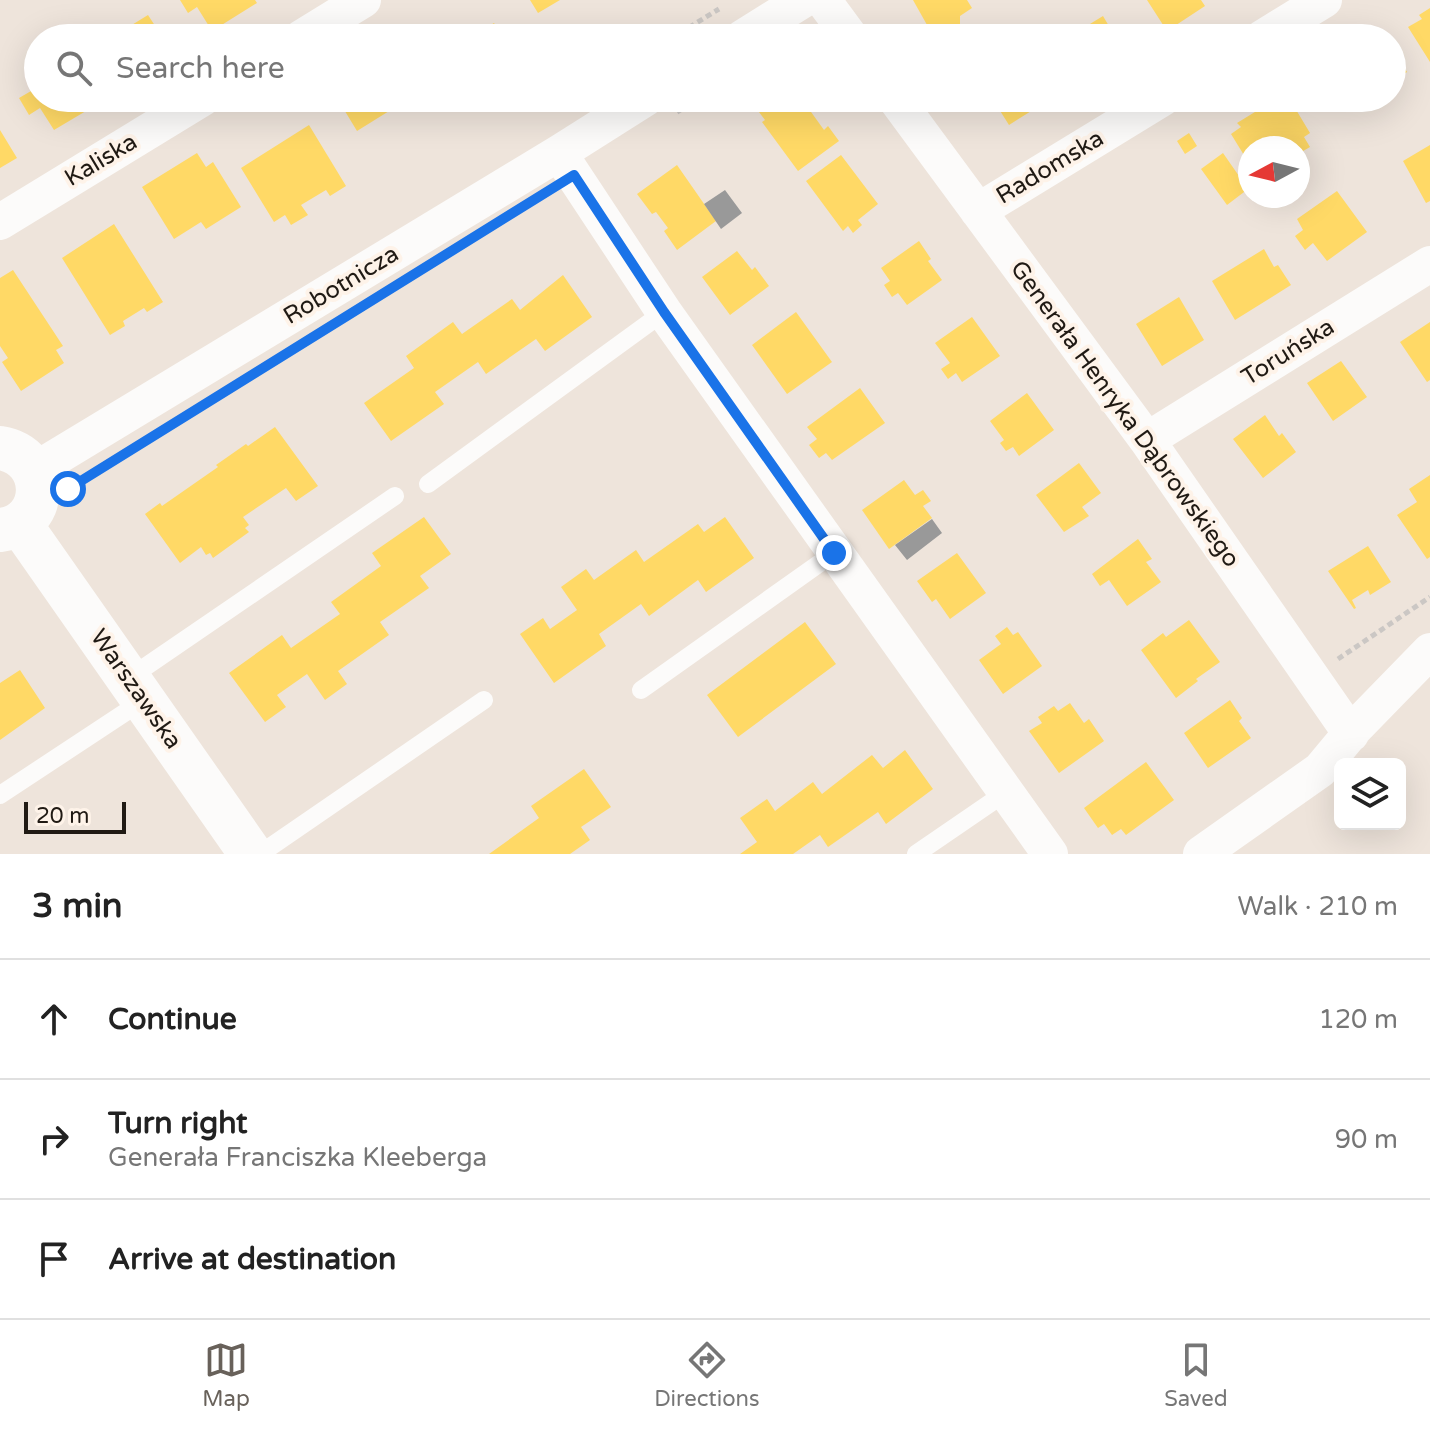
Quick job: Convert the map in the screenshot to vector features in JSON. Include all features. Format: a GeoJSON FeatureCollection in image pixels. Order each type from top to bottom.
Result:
{"type":"FeatureCollection","features":[{"type":"Feature","properties":{"kind":"street"},"geometry":{"type":"LineString","coordinates":[[324,24],[363,0]]}},
{"type":"Feature","properties":{"kind":"street"},"geometry":{"type":"LineString","coordinates":[[764,24],[803,0]]}},
{"type":"Feature","properties":{"kind":"street"},"geometry":{"type":"LineString","coordinates":[[823,0],[841,24]]}},
{"type":"Feature","properties":{"kind":"street"},"geometry":{"type":"LineString","coordinates":[[1285,24],[1324,0]]}},
{"type":"Feature","properties":{"kind":"street","name":"Kaliska"},"geometry":{"type":"LineString","coordinates":[[0,222],[180,112]]}},
{"type":"Feature","properties":{"kind":"street","name":"Robotnicza"},"geometry":{"type":"LineString","coordinates":[[18,459],[559,153],[648,112]]}},
{"type":"Feature","properties":{"kind":"street","name":"Generała Henryka Dąbrowskiego"},"geometry":{"type":"LineString","coordinates":[[905,112],[1147,440],[1351,734]]}},
{"type":"Feature","properties":{"kind":"street","name":"Radomska"},"geometry":{"type":"LineString","coordinates":[[978,211],[1140,112]]}},
{"type":"Feature","properties":{"kind":"street"},"geometry":{"type":"LineString","coordinates":[[559,153],[664,312],[1050,854]]}},
{"type":"Feature","properties":{"kind":"street","name":"Toruńska"},"geometry":{"type":"LineString","coordinates":[[1147,440],[1430,264]]}},
{"type":"Feature","properties":{"kind":"street","name":"Warszawska"},"geometry":{"type":"LineString","coordinates":[[18,459],[38,492],[36,504],[29,515],[10,527],[136,689],[251,854]]}},
{"type":"Feature","properties":{"kind":"street"},"geometry":{"type":"LineString","coordinates":[[1201,854],[1320,770],[1430,651]]}},
{"type":"Feature","properties":{"kind":"lane"},"geometry":{"type":"LineString","coordinates":[[428,484],[664,312]]}},
{"type":"Feature","properties":{"kind":"lane"},"geometry":{"type":"LineString","coordinates":[[0,795],[136,689],[395,496]]}},
{"type":"Feature","properties":{"kind":"lane"},"geometry":{"type":"LineString","coordinates":[[641,690],[834,553]]}},
{"type":"Feature","properties":{"kind":"lane"},"geometry":{"type":"LineString","coordinates":[[260,854],[484,700]]}},
{"type":"Feature","properties":{"kind":"lane"},"geometry":{"type":"LineString","coordinates":[[916,854],[1005,793]]}},
{"type":"Feature","properties":{"kind":"path"},"geometry":{"type":"LineString","coordinates":[[695,24],[721,8]]}},
{"type":"Feature","properties":{"kind":"path"},"geometry":{"type":"LineString","coordinates":[[1311,677],[1430,597]]}},
{"type":"Feature","properties":{"kind":"building: Homes"},"geometry":{"type":"Polygon","coordinates":[[[180,0],[255,0],[257,3],[223,24],[208,24],[197,7],[188,13],[180,0]]]}},
{"type":"Feature","properties":{"kind":"building: Homes"},"geometry":{"type":"Polygon","coordinates":[[[530,0],[560,0],[538,13],[530,0]]]}},
{"type":"Feature","properties":{"kind":"building: Homes"},"geometry":{"type":"Polygon","coordinates":[[[913,0],[967,0],[972,8],[960,16],[960,24],[926,24],[913,0]]]}},
{"type":"Feature","properties":{"kind":"building: Homes"},"geometry":{"type":"Polygon","coordinates":[[[1147,0],[1201,0],[1205,6],[1178,24],[1162,24],[1147,0]]]}},
{"type":"Feature","properties":{"kind":"building: Homes"},"geometry":{"type":"Polygon","coordinates":[[[1430,8],[1430,62],[1408,27],[1422,19],[1419,15],[1430,8]]]}},
{"type":"Feature","properties":{"kind":"building: Homes"},"geometry":{"type":"Polygon","coordinates":[[[148,15],[154,24],[133,24],[148,15]]]}},
{"type":"Feature","properties":{"kind":"building: Homes"},"geometry":{"type":"Polygon","coordinates":[[[1103,16],[1108,24],[1090,24],[1103,16]]]}},
{"type":"Feature","properties":{"kind":"building: Homes"},"geometry":{"type":"Polygon","coordinates":[[[43,112],[84,112],[54,130],[43,112]]]}},
{"type":"Feature","properties":{"kind":"building: Homes"},"geometry":{"type":"Polygon","coordinates":[[[345,112],[388,112],[357,131],[345,112]]]}},
{"type":"Feature","properties":{"kind":"building: Homes"},"geometry":{"type":"Polygon","coordinates":[[[759,112],[811,112],[824,130],[828,126],[839,141],[798,171],[762,122],[765,120],[759,112]]]}},
{"type":"Feature","properties":{"kind":"building: Homes"},"geometry":{"type":"Polygon","coordinates":[[[1001,112],[1030,112],[1009,125],[1001,112]]]}},
{"type":"Feature","properties":{"kind":"building: Homes"},"geometry":{"type":"Polygon","coordinates":[[[1255,112],[1297,112],[1310,133],[1306,136],[1238,136],[1238,145],[1231,134],[1241,127],[1237,123],[1255,112]]]}},
{"type":"Feature","properties":{"kind":"building: Homes"},"geometry":{"type":"Polygon","coordinates":[[[309,125],[346,186],[330,196],[326,190],[301,205],[308,215],[291,225],[285,215],[274,222],[241,168],[309,125]]]}},
{"type":"Feature","properties":{"kind":"building: Homes"},"geometry":{"type":"Polygon","coordinates":[[[0,130],[17,158],[0,168],[0,130]]]}},
{"type":"Feature","properties":{"kind":"building: Homes"},"geometry":{"type":"Polygon","coordinates":[[[1189,133],[1197,146],[1185,154],[1177,141],[1189,133]]]}},
{"type":"Feature","properties":{"kind":"building: Homes"},"geometry":{"type":"Polygon","coordinates":[[[1430,145],[1430,201],[1426,203],[1403,161],[1430,145]]]}},
{"type":"Feature","properties":{"kind":"building: Homes"},"geometry":{"type":"Polygon","coordinates":[[[197,153],[206,167],[213,162],[241,207],[206,229],[201,222],[174,239],[142,187],[197,153]]]}},
{"type":"Feature","properties":{"kind":"building: Homes"},"geometry":{"type":"Polygon","coordinates":[[[1223,153],[1238,175],[1238,197],[1227,205],[1201,169],[1223,153]]]}},
{"type":"Feature","properties":{"kind":"building: Homes"},"geometry":{"type":"Polygon","coordinates":[[[841,155],[878,204],[858,220],[862,225],[853,233],[848,226],[843,231],[806,181],[841,155]]]}},
{"type":"Feature","properties":{"kind":"building: Homes"},"geometry":{"type":"Polygon","coordinates":[[[677,165],[716,221],[677,250],[664,231],[668,228],[637,194],[677,165]]]}},
{"type":"Feature","properties":{"kind":"building: Homes"},"geometry":{"type":"Polygon","coordinates":[[[1337,191],[1367,232],[1327,261],[1313,243],[1305,250],[1295,236],[1303,230],[1297,219],[1337,191]]]}},
{"type":"Feature","properties":{"kind":"building: Homes"},"geometry":{"type":"Polygon","coordinates":[[[114,224],[163,302],[147,312],[144,308],[123,321],[125,326],[110,335],[62,258],[114,224]]]}},
{"type":"Feature","properties":{"kind":"building: Homes"},"geometry":{"type":"Polygon","coordinates":[[[919,241],[931,259],[928,261],[942,280],[907,305],[898,293],[892,297],[884,285],[890,281],[881,268],[919,241]]]}},
{"type":"Feature","properties":{"kind":"building: Homes"},"geometry":{"type":"Polygon","coordinates":[[[1264,249],[1274,267],[1278,265],[1291,285],[1235,320],[1212,281],[1264,249]]]}},
{"type":"Feature","properties":{"kind":"building: Homes"},"geometry":{"type":"Polygon","coordinates":[[[737,251],[752,270],[755,267],[769,286],[730,315],[702,277],[737,251]]]}},
{"type":"Feature","properties":{"kind":"building: Homes"},"geometry":{"type":"Polygon","coordinates":[[[13,270],[63,346],[56,350],[64,363],[21,391],[2,362],[8,358],[0,346],[0,278],[13,270]]]}},
{"type":"Feature","properties":{"kind":"building: Homes"},"geometry":{"type":"Polygon","coordinates":[[[563,275],[592,317],[545,351],[536,339],[486,374],[478,362],[435,392],[444,404],[391,441],[364,403],[414,368],[406,356],[453,322],[462,334],[512,299],[520,310],[563,275]]]}},
{"type":"Feature","properties":{"kind":"building: Homes"},"geometry":{"type":"Polygon","coordinates":[[[1179,297],[1204,340],[1162,366],[1136,324],[1179,297]]]}},
{"type":"Feature","properties":{"kind":"building: Homes"},"geometry":{"type":"Polygon","coordinates":[[[796,312],[832,362],[787,394],[752,345],[796,312]]]}},
{"type":"Feature","properties":{"kind":"building: Homes"},"geometry":{"type":"Polygon","coordinates":[[[972,317],[1000,356],[962,382],[956,373],[948,379],[941,369],[950,363],[935,343],[972,317]]]}},
{"type":"Feature","properties":{"kind":"building: Homes"},"geometry":{"type":"Polygon","coordinates":[[[1430,322],[1430,380],[1427,382],[1400,342],[1430,322]]]}},
{"type":"Feature","properties":{"kind":"building: Homes"},"geometry":{"type":"Polygon","coordinates":[[[1341,361],[1367,397],[1333,421],[1307,383],[1341,361]]]}},
{"type":"Feature","properties":{"kind":"building: Homes"},"geometry":{"type":"Polygon","coordinates":[[[860,388],[885,423],[832,460],[826,453],[819,458],[809,445],[817,439],[807,427],[860,388]]]}},
{"type":"Feature","properties":{"kind":"building: Homes"},"geometry":{"type":"Polygon","coordinates":[[[1027,393],[1054,430],[1019,456],[1013,447],[1006,451],[1000,443],[1004,440],[990,421],[1027,393]]]}},
{"type":"Feature","properties":{"kind":"building: Homes"},"geometry":{"type":"Polygon","coordinates":[[[1265,415],[1279,436],[1282,433],[1296,452],[1263,478],[1233,439],[1265,415]]]}},
{"type":"Feature","properties":{"kind":"building: Homes"},"geometry":{"type":"Polygon","coordinates":[[[275,427],[318,486],[296,501],[286,488],[243,517],[249,525],[245,528],[249,532],[213,558],[210,553],[206,555],[201,547],[180,563],[145,514],[160,503],[162,506],[246,444],[248,446],[275,427]]]}},
{"type":"Feature","properties":{"kind":"building: Homes"},"geometry":{"type":"Polygon","coordinates":[[[1079,463],[1101,493],[1082,507],[1089,516],[1064,532],[1036,495],[1079,463]]]}},
{"type":"Feature","properties":{"kind":"building: Homes"},"geometry":{"type":"Polygon","coordinates":[[[1430,475],[1430,557],[1427,559],[1397,515],[1417,502],[1409,489],[1430,475]]]}},
{"type":"Feature","properties":{"kind":"building: Homes"},"geometry":{"type":"Polygon","coordinates":[[[904,480],[915,495],[923,490],[931,501],[923,506],[932,518],[889,549],[862,510],[904,480]]]}},
{"type":"Feature","properties":{"kind":"building: Homes"},"geometry":{"type":"Polygon","coordinates":[[[424,517],[451,554],[420,576],[429,588],[380,622],[389,635],[338,671],[347,684],[325,700],[307,674],[277,695],[286,707],[265,722],[229,673],[282,635],[291,648],[340,614],[331,602],[381,566],[372,553],[424,517]]]}},
{"type":"Feature","properties":{"kind":"building: Homes"},"geometry":{"type":"Polygon","coordinates":[[[725,517],[754,558],[706,592],[698,580],[649,616],[641,604],[599,634],[606,646],[554,683],[520,634],[543,618],[550,629],[577,610],[561,587],[586,569],[594,580],[636,550],[644,562],[698,524],[704,532],[725,517]]]}},
{"type":"Feature","properties":{"kind":"building: Homes"},"geometry":{"type":"Polygon","coordinates":[[[1138,539],[1152,559],[1146,562],[1161,582],[1127,606],[1109,580],[1100,586],[1092,574],[1138,539]]]}},
{"type":"Feature","properties":{"kind":"building: Homes"},"geometry":{"type":"Polygon","coordinates":[[[1368,546],[1391,582],[1370,595],[1368,590],[1352,600],[1354,609],[1328,571],[1368,546]]]}},
{"type":"Feature","properties":{"kind":"building: Homes"},"geometry":{"type":"Polygon","coordinates":[[[957,553],[986,593],[950,619],[936,599],[932,602],[917,581],[957,553]]]}},
{"type":"Feature","properties":{"kind":"building: Homes"},"geometry":{"type":"Polygon","coordinates":[[[1189,620],[1220,662],[1176,698],[1141,650],[1163,633],[1166,637],[1189,620]]]}},
{"type":"Feature","properties":{"kind":"building: Homes"},"geometry":{"type":"Polygon","coordinates":[[[805,622],[836,664],[738,737],[707,695],[805,622]]]}},
{"type":"Feature","properties":{"kind":"building: Homes"},"geometry":{"type":"Polygon","coordinates":[[[1007,627],[1013,635],[1018,632],[1042,666],[1003,694],[979,660],[1001,644],[995,636],[1007,627]]]}},
{"type":"Feature","properties":{"kind":"building: Homes"},"geometry":{"type":"Polygon","coordinates":[[[20,670],[45,708],[0,740],[0,683],[20,670]]]}},
{"type":"Feature","properties":{"kind":"building: Homes"},"geometry":{"type":"Polygon","coordinates":[[[1230,700],[1251,738],[1208,768],[1184,733],[1230,700]]]}},
{"type":"Feature","properties":{"kind":"building: Homes"},"geometry":{"type":"Polygon","coordinates":[[[1070,703],[1084,723],[1089,719],[1104,741],[1059,773],[1029,731],[1042,723],[1038,717],[1054,706],[1058,711],[1070,703]]]}},
{"type":"Feature","properties":{"kind":"building: Homes"},"geometry":{"type":"Polygon","coordinates":[[[905,750],[933,789],[886,824],[878,812],[828,847],[820,835],[793,854],[740,854],[757,842],[740,818],[767,799],[775,811],[813,782],[822,794],[872,755],[883,768],[905,750]]]}},
{"type":"Feature","properties":{"kind":"building: Homes"},"geometry":{"type":"Polygon","coordinates":[[[1146,762],[1174,800],[1126,835],[1121,829],[1112,835],[1104,824],[1098,828],[1084,808],[1146,762]]]}},
{"type":"Feature","properties":{"kind":"building: Homes"},"geometry":{"type":"Polygon","coordinates":[[[584,769],[611,807],[581,827],[590,840],[570,854],[489,854],[539,818],[531,806],[584,769]]]}},
{"type":"Feature","properties":{"kind":"building: Industry"},"geometry":{"type":"Polygon","coordinates":[[[725,190],[742,213],[721,229],[704,204],[725,190]]]}},
{"type":"Feature","properties":{"kind":"building: Industry"},"geometry":{"type":"Polygon","coordinates":[[[932,519],[942,533],[907,560],[895,545],[932,519]]]}},
{"type":"Feature","properties":{"kind":"route"},"geometry":{"type":"LineString","coordinates":[[68,489],[574,175],[664,312],[834,553]]}}]}
